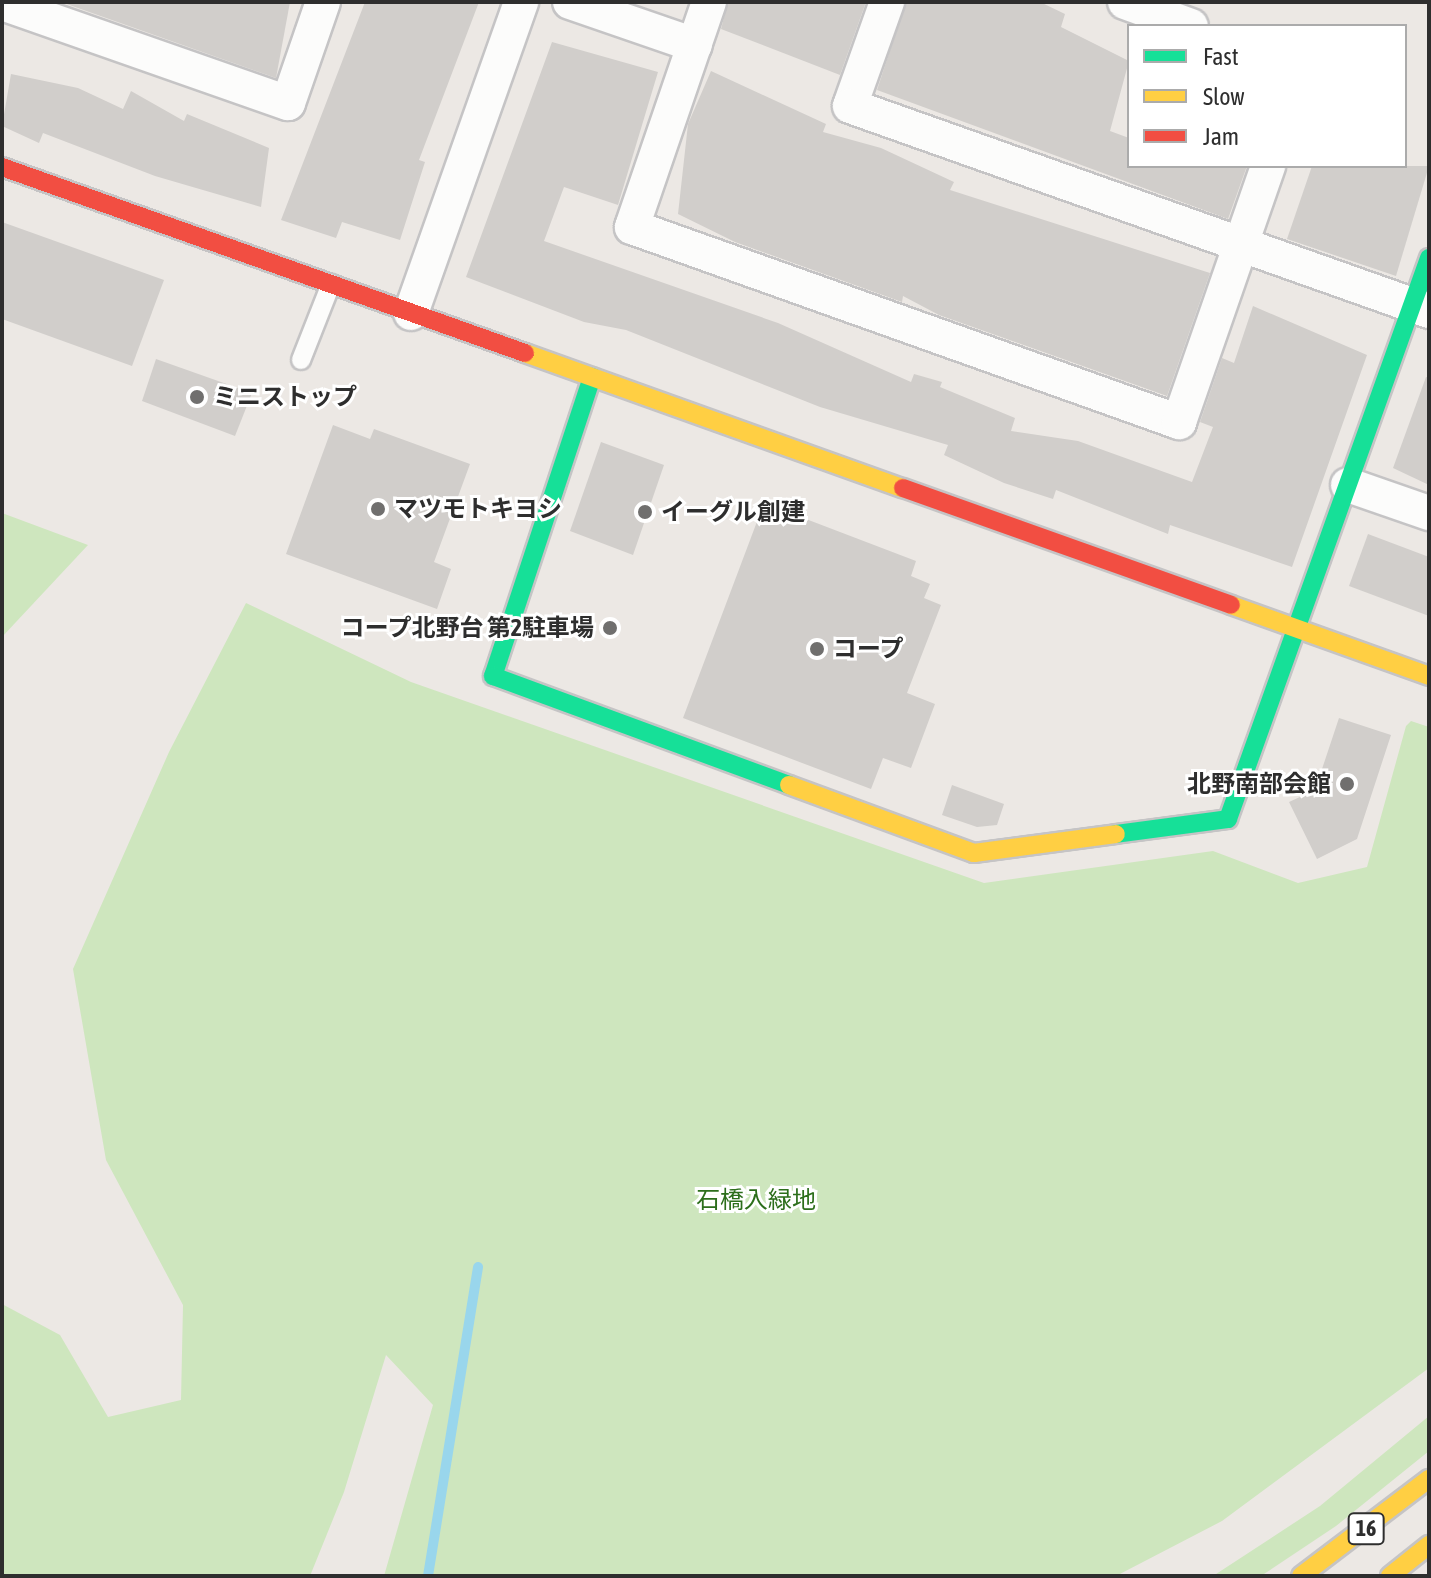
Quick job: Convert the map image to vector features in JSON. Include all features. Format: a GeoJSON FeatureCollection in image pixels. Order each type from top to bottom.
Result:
{"type":"FeatureCollection","features":[{"type":"Feature","properties":{"kind":"main road"},"geometry":{"type":"LineString","coordinates":[[2,167],[1429,676]]}},
{"type":"Feature","properties":{"kind":"main road"},"geometry":{"type":"LineString","coordinates":[[592,377],[493,676],[974,853],[1228,819],[1348,485],[1421,308],[1429,258]]}},
{"type":"Feature","properties":{"kind":"main road","name":"16"},"geometry":{"type":"LineString","coordinates":[[1301,1576],[1429,1479]]}},
{"type":"Feature","properties":{"kind":"main road","name":"16"},"geometry":{"type":"LineString","coordinates":[[1390,1576],[1429,1545]]}},
{"type":"Feature","properties":{"kind":"street"},"geometry":{"type":"LineString","coordinates":[[2,3],[288,103],[323,2]]}},
{"type":"Feature","properties":{"kind":"street"},"geometry":{"type":"LineString","coordinates":[[411,313],[521,2]]}},
{"type":"Feature","properties":{"kind":"street"},"geometry":{"type":"LineString","coordinates":[[570,2],[695,45]]}},
{"type":"Feature","properties":{"kind":"street"},"geometry":{"type":"LineString","coordinates":[[709,2],[632,227],[1179,422],[1267,168]]}},
{"type":"Feature","properties":{"kind":"street"},"geometry":{"type":"LineString","coordinates":[[887,2],[850,106],[1421,308]]}},
{"type":"Feature","properties":{"kind":"street"},"geometry":{"type":"LineString","coordinates":[[1125,2],[1186,24]]}},
{"type":"Feature","properties":{"kind":"street"},"geometry":{"type":"LineString","coordinates":[[1348,485],[1429,513]]}},
{"type":"Feature","properties":{"kind":"lane"},"geometry":{"type":"LineString","coordinates":[[301,360],[331,284]]}},
{"type":"Feature","properties":{"kind":"green space"},"geometry":{"type":"Polygon","coordinates":[[[2,513],[88,545],[2,637],[2,513]]]}},
{"type":"Feature","properties":{"kind":"green space","name":"石橋入緑地"},"geometry":{"type":"Polygon","coordinates":[[[246,603],[411,682],[984,883],[1213,851],[1298,883],[1367,867],[1406,726],[1411,721],[1429,727],[1429,1368],[1222,1521],[1116,1576],[384,1576],[433,1405],[386,1355],[344,1492],[310,1576],[2,1576],[2,1304],[60,1335],[108,1417],[181,1400],[183,1305],[106,1160],[73,969],[169,752],[246,603]]]}},
{"type":"Feature","properties":{"kind":"green space"},"geometry":{"type":"Polygon","coordinates":[[[1429,1416],[1429,1451],[1336,1526],[1261,1576],[1213,1576],[1320,1506],[1429,1416]]]}},
{"type":"Feature","properties":{"kind":"building"},"geometry":{"type":"Polygon","coordinates":[[[61,2],[290,2],[276,78],[61,2]]]}},
{"type":"Feature","properties":{"kind":"building"},"geometry":{"type":"Polygon","coordinates":[[[365,2],[479,2],[419,160],[425,162],[400,240],[342,222],[336,238],[281,220],[365,2]]]}},
{"type":"Feature","properties":{"kind":"building"},"geometry":{"type":"Polygon","coordinates":[[[728,2],[866,2],[840,75],[721,29],[728,2]]]}},
{"type":"Feature","properties":{"kind":"building"},"geometry":{"type":"Polygon","coordinates":[[[906,2],[1040,2],[1065,14],[1061,27],[1127,60],[1110,131],[1127,137],[1127,168],[1246,168],[1228,219],[877,90],[906,2]]]}},
{"type":"Feature","properties":{"kind":"building"},"geometry":{"type":"Polygon","coordinates":[[[552,42],[658,72],[618,205],[564,187],[544,241],[778,323],[911,382],[914,374],[942,382],[940,387],[1015,418],[1011,431],[1078,441],[1192,482],[1213,427],[1200,422],[1222,358],[1234,363],[1253,306],[1367,355],[1292,567],[1170,525],[1168,534],[1056,490],[1053,499],[1004,483],[944,455],[948,445],[820,407],[626,330],[584,322],[466,277],[552,42]]]}},
{"type":"Feature","properties":{"kind":"building"},"geometry":{"type":"Polygon","coordinates":[[[711,71],[826,124],[823,132],[881,148],[954,182],[950,190],[1210,273],[1167,396],[939,315],[903,296],[902,302],[735,242],[678,214],[688,124],[711,71]]]}},
{"type":"Feature","properties":{"kind":"building"},"geometry":{"type":"Polygon","coordinates":[[[11,74],[78,88],[123,109],[131,91],[184,121],[187,114],[269,148],[261,207],[155,176],[43,133],[39,143],[2,126],[11,74]]]}},
{"type":"Feature","properties":{"kind":"building"},"geometry":{"type":"Polygon","coordinates":[[[1429,166],[1396,276],[1287,239],[1311,168],[1429,166]]]}},
{"type":"Feature","properties":{"kind":"building"},"geometry":{"type":"Polygon","coordinates":[[[2,222],[164,280],[132,366],[2,319],[2,222]]]}},
{"type":"Feature","properties":{"kind":"building","name":"ミニストップ"},"geometry":{"type":"Polygon","coordinates":[[[156,359],[252,393],[235,436],[142,401],[156,359]]]}},
{"type":"Feature","properties":{"kind":"building"},"geometry":{"type":"Polygon","coordinates":[[[1426,377],[1429,378],[1429,485],[1393,468],[1426,377]]]}},
{"type":"Feature","properties":{"kind":"building","name":"マツモトキヨシ"},"geometry":{"type":"Polygon","coordinates":[[[333,425],[370,439],[374,429],[470,464],[434,562],[451,569],[437,609],[286,554],[333,425]]]}},
{"type":"Feature","properties":{"kind":"building"},"geometry":{"type":"Polygon","coordinates":[[[601,442],[664,465],[633,555],[570,531],[601,442]]]}},
{"type":"Feature","properties":{"kind":"building","name":"コープ"},"geometry":{"type":"Polygon","coordinates":[[[764,503],[916,561],[911,576],[930,584],[924,598],[941,605],[907,693],[935,704],[911,768],[883,758],[871,789],[683,718],[764,503]]]}},
{"type":"Feature","properties":{"kind":"building"},"geometry":{"type":"Polygon","coordinates":[[[1368,534],[1429,557],[1429,616],[1349,586],[1368,534]]]}},
{"type":"Feature","properties":{"kind":"building"},"geometry":{"type":"Polygon","coordinates":[[[1339,718],[1391,735],[1357,839],[1317,859],[1289,802],[1315,790],[1339,718]]]}},
{"type":"Feature","properties":{"kind":"building"},"geometry":{"type":"Polygon","coordinates":[[[952,785],[1004,804],[997,825],[977,827],[942,815],[952,785]]]}},
{"type":"Feature","properties":{"kind":"waterway"},"geometry":{"type":"LineString","coordinates":[[428,1576],[478,1267]]}},
{"type":"Feature","properties":{"kind":"traffic: fast"},"geometry":{"type":"LineString","coordinates":[[1116,834],[1228,819],[1429,258]]}},
{"type":"Feature","properties":{"kind":"traffic: fast"},"geometry":{"type":"LineString","coordinates":[[592,377],[493,676],[789,785]]}},
{"type":"Feature","properties":{"kind":"traffic: slow"},"geometry":{"type":"LineString","coordinates":[[525,353],[903,488]]}},
{"type":"Feature","properties":{"kind":"traffic: slow"},"geometry":{"type":"LineString","coordinates":[[1231,605],[1429,676]]}},
{"type":"Feature","properties":{"kind":"traffic: slow"},"geometry":{"type":"LineString","coordinates":[[789,785],[974,853],[1116,834]]}},
{"type":"Feature","properties":{"kind":"traffic: slow"},"geometry":{"type":"LineString","coordinates":[[1301,1576],[1429,1479]]}},
{"type":"Feature","properties":{"kind":"traffic: slow"},"geometry":{"type":"LineString","coordinates":[[1390,1576],[1429,1545]]}},
{"type":"Feature","properties":{"kind":"traffic: jam"},"geometry":{"type":"LineString","coordinates":[[2,167],[525,353]]}},
{"type":"Feature","properties":{"kind":"traffic: jam"},"geometry":{"type":"LineString","coordinates":[[903,488],[1231,605]]}},
{"type":"Feature","properties":{"kind":"place","name":"ミニストップ"},"geometry":{"type":"Point","coordinates":[197,397]}},
{"type":"Feature","properties":{"kind":"place","name":"マツモトキヨシ"},"geometry":{"type":"Point","coordinates":[378,509]}},
{"type":"Feature","properties":{"kind":"place","name":"イーグル創建"},"geometry":{"type":"Point","coordinates":[645,512]}},
{"type":"Feature","properties":{"kind":"place","name":"コープ北野台 第2駐車場"},"geometry":{"type":"Point","coordinates":[610,628]}},
{"type":"Feature","properties":{"kind":"place","name":"コープ"},"geometry":{"type":"Point","coordinates":[817,649]}},
{"type":"Feature","properties":{"kind":"place","name":"北野南部会館"},"geometry":{"type":"Point","coordinates":[1347,784]}}]}
